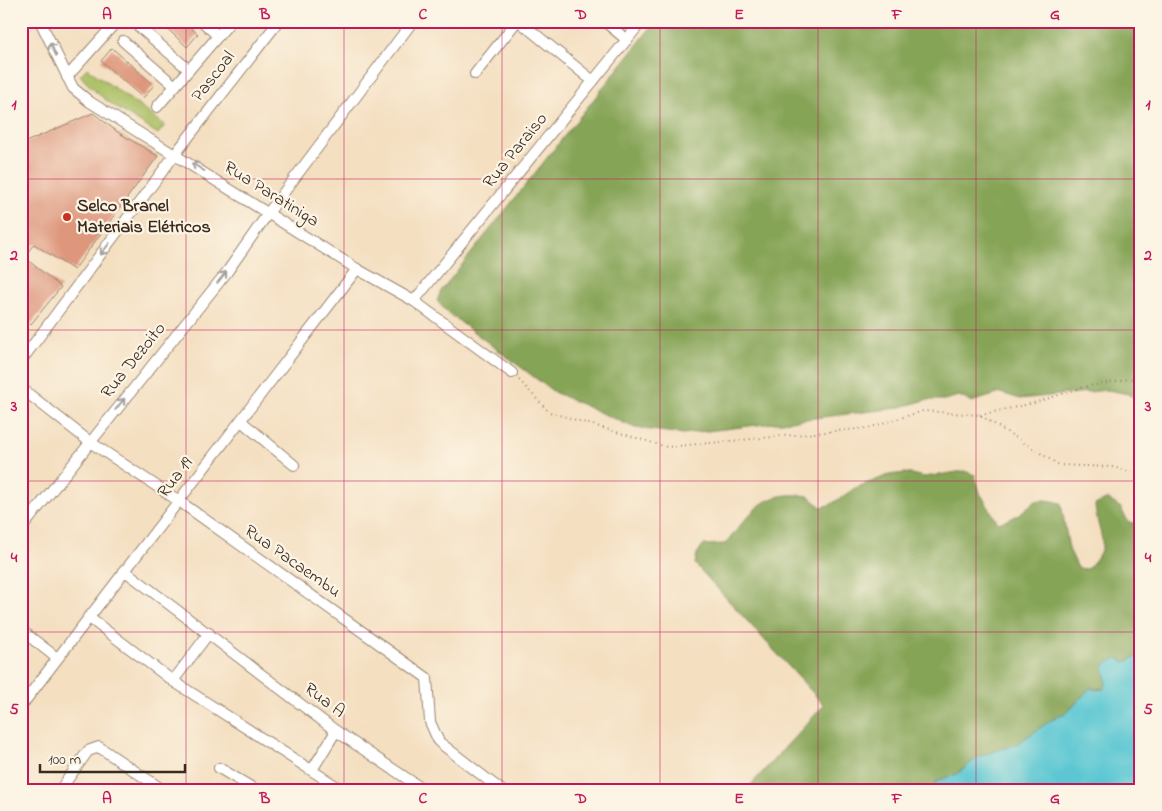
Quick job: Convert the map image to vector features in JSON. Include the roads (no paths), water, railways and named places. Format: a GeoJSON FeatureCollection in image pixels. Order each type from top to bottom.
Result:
{"type":"FeatureCollection","features":[{"type":"Feature","properties":{"kind":"street","name":"Rua Paratiniga"},"geometry":{"type":"LineString","coordinates":[[40,21],[73,88],[90,102],[269,212],[357,269],[414,301],[512,373]]}},
{"type":"Feature","properties":{"kind":"street"},"geometry":{"type":"LineString","coordinates":[[67,77],[117,21]]}},
{"type":"Feature","properties":{"kind":"street"},"geometry":{"type":"LineString","coordinates":[[202,21],[218,36]]}},
{"type":"Feature","properties":{"kind":"street"},"geometry":{"type":"LineString","coordinates":[[157,107],[231,21]]}},
{"type":"Feature","properties":{"kind":"street","name":"Pascoal"},"geometry":{"type":"LineString","coordinates":[[21,361],[176,154],[279,21]]}},
{"type":"Feature","properties":{"kind":"street","name":"Rua Dezoito"},"geometry":{"type":"LineString","coordinates":[[21,529],[227,272],[269,212],[414,21]]}},
{"type":"Feature","properties":{"kind":"street"},"geometry":{"type":"LineString","coordinates":[[475,74],[518,21],[593,81]]}},
{"type":"Feature","properties":{"kind":"street"},"geometry":{"type":"LineString","coordinates":[[604,21],[627,40]]}},
{"type":"Feature","properties":{"kind":"street","name":"Rua Paraiso"},"geometry":{"type":"LineString","coordinates":[[414,301],[642,21]]}},
{"type":"Feature","properties":{"kind":"street"},"geometry":{"type":"LineString","coordinates":[[136,25],[189,70]]}},
{"type":"Feature","properties":{"kind":"street"},"geometry":{"type":"LineString","coordinates":[[122,41],[175,86]]}},
{"type":"Feature","properties":{"kind":"street","name":"Rua 19"},"geometry":{"type":"LineString","coordinates":[[21,706],[357,269]]}},
{"type":"Feature","properties":{"kind":"street","name":"Rua Pacaembu"},"geometry":{"type":"LineString","coordinates":[[21,388],[90,442],[179,502],[428,678],[430,722],[439,742],[501,790]]}},
{"type":"Feature","properties":{"kind":"street"},"geometry":{"type":"LineString","coordinates":[[241,420],[294,465]]}},
{"type":"Feature","properties":{"kind":"street","name":"Rua A"},"geometry":{"type":"LineString","coordinates":[[124,570],[336,731],[424,790]]}},
{"type":"Feature","properties":{"kind":"street"},"geometry":{"type":"LineString","coordinates":[[88,617],[173,681],[342,790]]}},
{"type":"Feature","properties":{"kind":"street"},"geometry":{"type":"LineString","coordinates":[[21,630],[57,658]]}},
{"type":"Feature","properties":{"kind":"street"},"geometry":{"type":"LineString","coordinates":[[173,681],[208,633]]}},
{"type":"Feature","properties":{"kind":"street"},"geometry":{"type":"LineString","coordinates":[[312,770],[336,731]]}},
{"type":"Feature","properties":{"kind":"street"},"geometry":{"type":"LineString","coordinates":[[60,790],[88,751],[99,746],[163,790]]}},
{"type":"Feature","properties":{"kind":"street"},"geometry":{"type":"LineString","coordinates":[[218,768],[256,790]]}},
{"type":"Feature","properties":{"kind":"water"},"geometry":{"type":"Polygon","coordinates":[[[1141,654],[1141,790],[933,790],[937,781],[957,774],[980,756],[1017,744],[1053,719],[1069,711],[1090,688],[1095,690],[1104,689],[1107,682],[1104,665],[1117,658],[1126,662],[1141,654]]]}},
{"type":"Feature","properties":{"kind":"place","name":"Selco Branel Materiais Elétricos"},"geometry":{"type":"Point","coordinates":[67,217]}}]}
